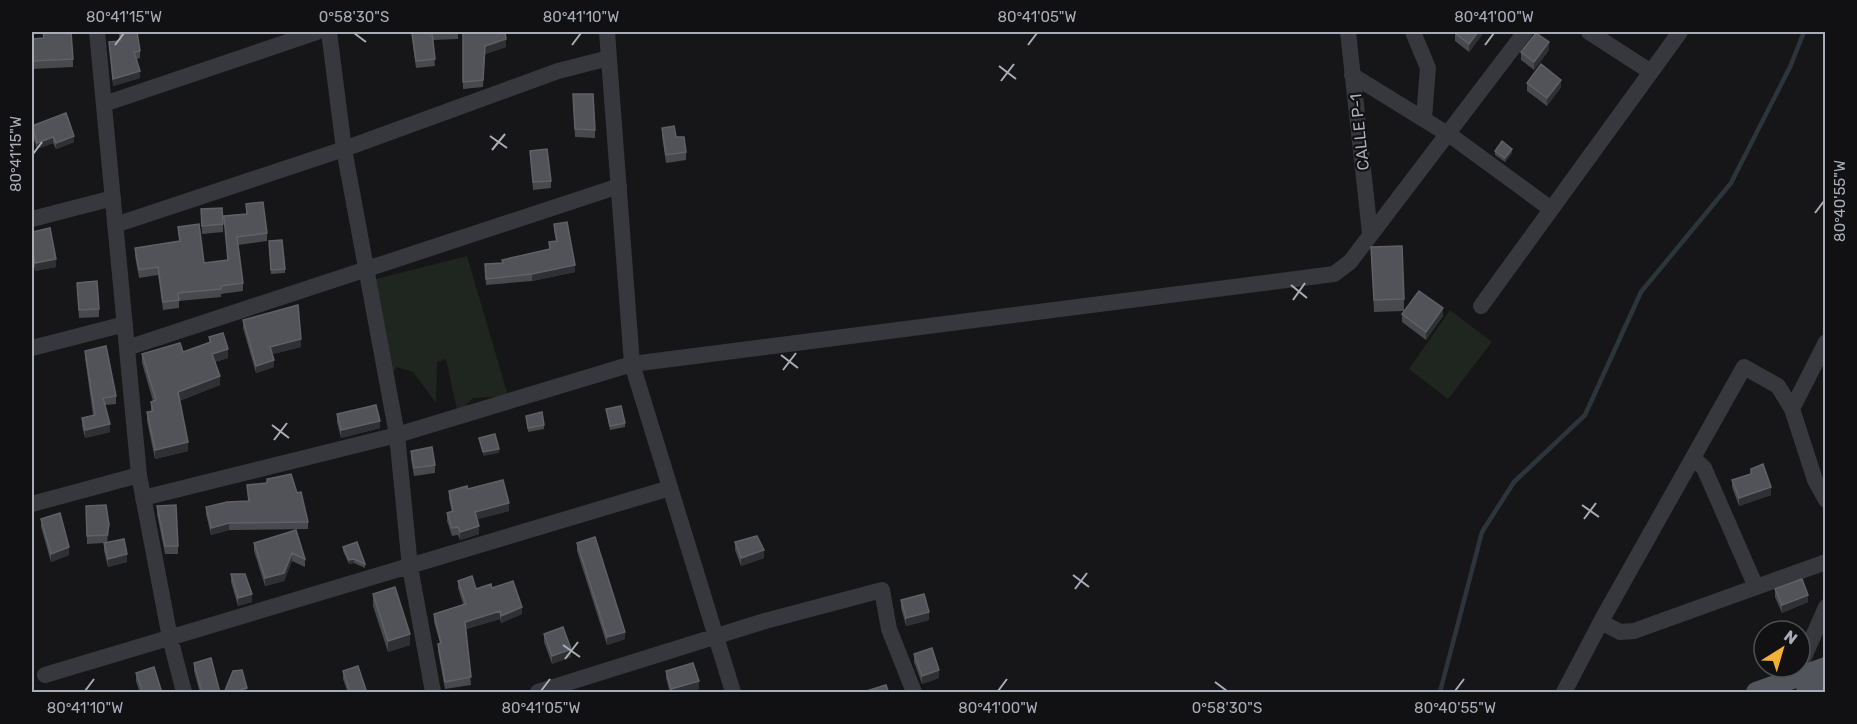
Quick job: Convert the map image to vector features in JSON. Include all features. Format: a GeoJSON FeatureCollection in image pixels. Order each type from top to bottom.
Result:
{"type":"FeatureCollection","features":[{"type":"Feature","properties":{"kind":"main road"},"geometry":{"type":"LineString","coordinates":[[1756,693],[1792,679]]}},
{"type":"Feature","properties":{"kind":"main road"},"geometry":{"type":"LineString","coordinates":[[1808,679],[1826,686]]}},
{"type":"Feature","properties":{"kind":"street"},"geometry":{"type":"LineString","coordinates":[[97,32],[143,498],[170,638],[184,693]]}},
{"type":"Feature","properties":{"kind":"street"},"geometry":{"type":"LineString","coordinates":[[104,104],[317,32]]}},
{"type":"Feature","properties":{"kind":"street"},"geometry":{"type":"LineString","coordinates":[[329,32],[344,149],[397,435],[410,567],[434,693]]}},
{"type":"Feature","properties":{"kind":"street"},"geometry":{"type":"LineString","coordinates":[[607,32],[632,364],[733,693]]}},
{"type":"Feature","properties":{"kind":"street"},"geometry":{"type":"LineString","coordinates":[[1413,32],[1428,68],[1424,118]]}},
{"type":"Feature","properties":{"kind":"street"},"geometry":{"type":"LineString","coordinates":[[143,498],[397,435],[632,364],[1334,274],[1350,262],[1526,32]]}},
{"type":"Feature","properties":{"kind":"street"},"geometry":{"type":"LineString","coordinates":[[1589,32],[1651,72]]}},
{"type":"Feature","properties":{"kind":"street"},"geometry":{"type":"LineString","coordinates":[[1481,306],[1680,32]]}},
{"type":"Feature","properties":{"kind":"street","name":"CALLE P-1"},"geometry":{"type":"LineString","coordinates":[[1352,36],[1352,75],[1370,233]]}},
{"type":"Feature","properties":{"kind":"street"},"geometry":{"type":"LineString","coordinates":[[115,225],[344,149],[558,71],[609,58]]}},
{"type":"Feature","properties":{"kind":"street"},"geometry":{"type":"LineString","coordinates":[[1352,75],[1447,133],[1551,209]]}},
{"type":"Feature","properties":{"kind":"street"},"geometry":{"type":"LineString","coordinates":[[127,348],[619,186]]}},
{"type":"Feature","properties":{"kind":"street"},"geometry":{"type":"LineString","coordinates":[[32,219],[113,198]]}},
{"type":"Feature","properties":{"kind":"street"},"geometry":{"type":"LineString","coordinates":[[32,348],[125,324]]}},
{"type":"Feature","properties":{"kind":"street"},"geometry":{"type":"LineString","coordinates":[[1792,409],[1826,342]]}},
{"type":"Feature","properties":{"kind":"street"},"geometry":{"type":"LineString","coordinates":[[1564,693],[1601,622],[1744,367],[1778,386],[1792,409],[1815,480],[1826,500]]}},
{"type":"Feature","properties":{"kind":"street"},"geometry":{"type":"LineString","coordinates":[[1694,459],[1704,468],[1756,587]]}},
{"type":"Feature","properties":{"kind":"street"},"geometry":{"type":"LineString","coordinates":[[32,504],[140,475]]}},
{"type":"Feature","properties":{"kind":"street"},"geometry":{"type":"LineString","coordinates":[[45,675],[670,488]]}},
{"type":"Feature","properties":{"kind":"street"},"geometry":{"type":"LineString","coordinates":[[1601,622],[1620,632],[1634,631],[1826,562]]}},
{"type":"Feature","properties":{"kind":"street"},"geometry":{"type":"LineString","coordinates":[[538,693],[579,686],[765,621],[882,590],[890,629],[914,693]]}},
{"type":"Feature","properties":{"kind":"street"},"geometry":{"type":"LineString","coordinates":[[1812,644],[1826,607]]}},
{"type":"Feature","properties":{"kind":"shaded area"},"geometry":{"type":"Polygon","coordinates":[[[467,256],[508,396],[473,398],[458,414],[446,359],[437,362],[436,403],[413,372],[397,367],[390,376],[372,280],[467,256]]]}},
{"type":"Feature","properties":{"kind":"shaded area"},"geometry":{"type":"Polygon","coordinates":[[[1450,310],[1492,342],[1448,399],[1409,369],[1450,310]]]}},
{"type":"Feature","properties":{"kind":"building"},"geometry":{"type":"Polygon","coordinates":[[[43,32],[71,32],[73,59],[32,61],[32,39],[44,38],[43,32]]]}},
{"type":"Feature","properties":{"kind":"building"},"geometry":{"type":"Polygon","coordinates":[[[120,32],[137,32],[140,51],[134,52],[140,71],[113,79],[109,42],[121,41],[120,32]]]}},
{"type":"Feature","properties":{"kind":"building"},"geometry":{"type":"Polygon","coordinates":[[[412,32],[458,32],[432,33],[435,59],[416,61],[412,32]]]}},
{"type":"Feature","properties":{"kind":"building"},"geometry":{"type":"Polygon","coordinates":[[[463,32],[505,32],[506,39],[485,46],[483,80],[463,82],[463,32]]]}},
{"type":"Feature","properties":{"kind":"building"},"geometry":{"type":"Polygon","coordinates":[[[1456,32],[1478,32],[1469,44],[1456,32]]]}},
{"type":"Feature","properties":{"kind":"building"},"geometry":{"type":"Polygon","coordinates":[[[1536,33],[1549,42],[1534,62],[1521,52],[1536,33]]]}},
{"type":"Feature","properties":{"kind":"building"},"geometry":{"type":"Polygon","coordinates":[[[1541,64],[1561,80],[1547,98],[1527,83],[1541,64]]]}},
{"type":"Feature","properties":{"kind":"building"},"geometry":{"type":"Polygon","coordinates":[[[573,94],[593,94],[595,130],[575,129],[573,94]]]}},
{"type":"Feature","properties":{"kind":"building"},"geometry":{"type":"Polygon","coordinates":[[[66,113],[74,136],[56,143],[53,137],[37,143],[32,126],[66,113]]]}},
{"type":"Feature","properties":{"kind":"building"},"geometry":{"type":"Polygon","coordinates":[[[674,126],[676,137],[684,137],[686,152],[666,155],[662,128],[674,126]]]}},
{"type":"Feature","properties":{"kind":"building"},"geometry":{"type":"Polygon","coordinates":[[[1502,141],[1512,149],[1505,158],[1495,151],[1502,141]]]}},
{"type":"Feature","properties":{"kind":"building"},"geometry":{"type":"Polygon","coordinates":[[[547,149],[551,181],[533,182],[530,151],[547,149]]]}},
{"type":"Feature","properties":{"kind":"building"},"geometry":{"type":"Polygon","coordinates":[[[263,202],[267,233],[237,237],[243,283],[221,286],[221,289],[178,293],[179,300],[163,302],[158,267],[139,270],[135,248],[180,241],[178,227],[199,224],[204,263],[228,260],[224,216],[247,214],[246,204],[263,202]]]}},
{"type":"Feature","properties":{"kind":"building"},"geometry":{"type":"Polygon","coordinates":[[[222,208],[223,224],[202,226],[201,209],[222,208]]]}},
{"type":"Feature","properties":{"kind":"building"},"geometry":{"type":"Polygon","coordinates":[[[567,222],[575,265],[532,274],[486,279],[485,264],[503,263],[502,260],[550,249],[549,242],[557,241],[554,224],[567,222]]]}},
{"type":"Feature","properties":{"kind":"building"},"geometry":{"type":"Polygon","coordinates":[[[50,228],[56,259],[35,263],[32,232],[50,228]]]}},
{"type":"Feature","properties":{"kind":"building"},"geometry":{"type":"Polygon","coordinates":[[[282,240],[285,269],[271,270],[269,241],[282,240]]]}},
{"type":"Feature","properties":{"kind":"building"},"geometry":{"type":"Polygon","coordinates":[[[1402,246],[1404,299],[1374,300],[1371,247],[1402,246]]]}},
{"type":"Feature","properties":{"kind":"building"},"geometry":{"type":"Polygon","coordinates":[[[97,281],[99,309],[79,310],[77,283],[97,281]]]}},
{"type":"Feature","properties":{"kind":"building"},"geometry":{"type":"Polygon","coordinates":[[[1419,291],[1443,308],[1426,332],[1402,314],[1419,291]]]}},
{"type":"Feature","properties":{"kind":"building"},"geometry":{"type":"Polygon","coordinates":[[[298,305],[301,339],[270,347],[274,360],[256,366],[243,320],[298,305]]]}},
{"type":"Feature","properties":{"kind":"building"},"geometry":{"type":"Polygon","coordinates":[[[223,333],[228,349],[212,354],[220,376],[178,392],[188,442],[155,450],[147,412],[153,411],[151,402],[156,400],[142,354],[180,343],[183,352],[211,342],[209,337],[223,333]]]}},
{"type":"Feature","properties":{"kind":"building"},"geometry":{"type":"Polygon","coordinates":[[[106,346],[116,396],[103,398],[110,424],[85,430],[82,418],[95,415],[85,351],[106,346]]]}},
{"type":"Feature","properties":{"kind":"building"},"geometry":{"type":"Polygon","coordinates":[[[376,405],[380,421],[341,430],[337,414],[376,405]]]}},
{"type":"Feature","properties":{"kind":"building"},"geometry":{"type":"Polygon","coordinates":[[[621,406],[625,423],[610,426],[606,409],[621,406]]]}},
{"type":"Feature","properties":{"kind":"building"},"geometry":{"type":"Polygon","coordinates":[[[542,412],[544,425],[528,428],[526,416],[542,412]]]}},
{"type":"Feature","properties":{"kind":"building"},"geometry":{"type":"Polygon","coordinates":[[[495,434],[499,449],[483,452],[479,438],[495,434]]]}},
{"type":"Feature","properties":{"kind":"building"},"geometry":{"type":"Polygon","coordinates":[[[432,447],[435,465],[414,468],[411,451],[432,447]]]}},
{"type":"Feature","properties":{"kind":"building"},"geometry":{"type":"Polygon","coordinates":[[[1763,464],[1771,487],[1739,498],[1732,480],[1751,474],[1751,469],[1763,464]]]}},
{"type":"Feature","properties":{"kind":"building"},"geometry":{"type":"Polygon","coordinates":[[[291,474],[297,493],[301,492],[308,522],[229,523],[211,528],[206,507],[227,502],[249,501],[247,485],[267,483],[267,479],[291,474]]]}},
{"type":"Feature","properties":{"kind":"building"},"geometry":{"type":"Polygon","coordinates":[[[503,480],[509,503],[475,512],[479,526],[460,532],[458,527],[452,528],[447,513],[453,511],[449,491],[467,486],[468,489],[503,480]]]}},
{"type":"Feature","properties":{"kind":"building"},"geometry":{"type":"Polygon","coordinates":[[[106,505],[109,525],[107,535],[87,536],[86,506],[106,505]]]}},
{"type":"Feature","properties":{"kind":"building"},"geometry":{"type":"Polygon","coordinates":[[[176,505],[178,546],[165,546],[157,506],[176,505]]]}},
{"type":"Feature","properties":{"kind":"building"},"geometry":{"type":"Polygon","coordinates":[[[60,513],[69,547],[51,554],[41,519],[60,513]]]}},
{"type":"Feature","properties":{"kind":"building"},"geometry":{"type":"Polygon","coordinates":[[[296,530],[305,559],[292,553],[284,573],[265,578],[254,543],[296,530]]]}},
{"type":"Feature","properties":{"kind":"building"},"geometry":{"type":"Polygon","coordinates":[[[757,536],[764,550],[741,558],[735,542],[757,536]]]}},
{"type":"Feature","properties":{"kind":"building"},"geometry":{"type":"Polygon","coordinates":[[[595,537],[625,632],[607,637],[577,543],[595,537]]]}},
{"type":"Feature","properties":{"kind":"building"},"geometry":{"type":"Polygon","coordinates":[[[124,539],[127,554],[108,559],[104,543],[124,539]]]}},
{"type":"Feature","properties":{"kind":"building"},"geometry":{"type":"Polygon","coordinates":[[[357,542],[365,564],[354,559],[349,560],[343,547],[357,542]]]}},
{"type":"Feature","properties":{"kind":"building"},"geometry":{"type":"Polygon","coordinates":[[[231,574],[245,574],[252,594],[238,598],[231,574]]]}},
{"type":"Feature","properties":{"kind":"building"},"geometry":{"type":"Polygon","coordinates":[[[472,576],[476,589],[491,584],[492,588],[513,581],[522,607],[501,616],[500,611],[465,622],[471,677],[445,682],[438,644],[441,643],[434,614],[466,604],[458,581],[472,576]]]}},
{"type":"Feature","properties":{"kind":"building"},"geometry":{"type":"Polygon","coordinates":[[[1802,579],[1808,595],[1782,605],[1775,589],[1802,579]]]}},
{"type":"Feature","properties":{"kind":"building"},"geometry":{"type":"Polygon","coordinates":[[[395,587],[410,634],[388,641],[373,594],[395,587]]]}},
{"type":"Feature","properties":{"kind":"building"},"geometry":{"type":"Polygon","coordinates":[[[924,594],[929,612],[906,618],[901,600],[924,594]]]}},
{"type":"Feature","properties":{"kind":"building"},"geometry":{"type":"Polygon","coordinates":[[[563,627],[571,649],[552,656],[544,634],[563,627]]]}},
{"type":"Feature","properties":{"kind":"building"},"geometry":{"type":"Polygon","coordinates":[[[932,648],[939,670],[922,676],[914,654],[932,648]]]}},
{"type":"Feature","properties":{"kind":"building"},"geometry":{"type":"Polygon","coordinates":[[[211,658],[220,693],[202,693],[194,663],[211,658]]]}},
{"type":"Feature","properties":{"kind":"building"},"geometry":{"type":"Polygon","coordinates":[[[693,663],[699,681],[671,689],[666,671],[693,663]]]}},
{"type":"Feature","properties":{"kind":"building"},"geometry":{"type":"Polygon","coordinates":[[[358,666],[367,693],[350,693],[343,671],[358,666]]]}},
{"type":"Feature","properties":{"kind":"building"},"geometry":{"type":"Polygon","coordinates":[[[154,667],[162,693],[143,693],[136,673],[154,667]]]}},
{"type":"Feature","properties":{"kind":"building"},"geometry":{"type":"Polygon","coordinates":[[[242,670],[247,688],[224,693],[233,671],[242,670]]]}},
{"type":"Feature","properties":{"kind":"building"},"geometry":{"type":"Polygon","coordinates":[[[886,685],[889,693],[860,693],[886,685]]]}},
{"type":"Feature","properties":{"kind":"waterway"},"geometry":{"type":"LineString","coordinates":[[1440,692],[1482,532],[1514,482],[1585,415],[1641,292],[1731,183],[1790,67],[1804,32]]}}]}
